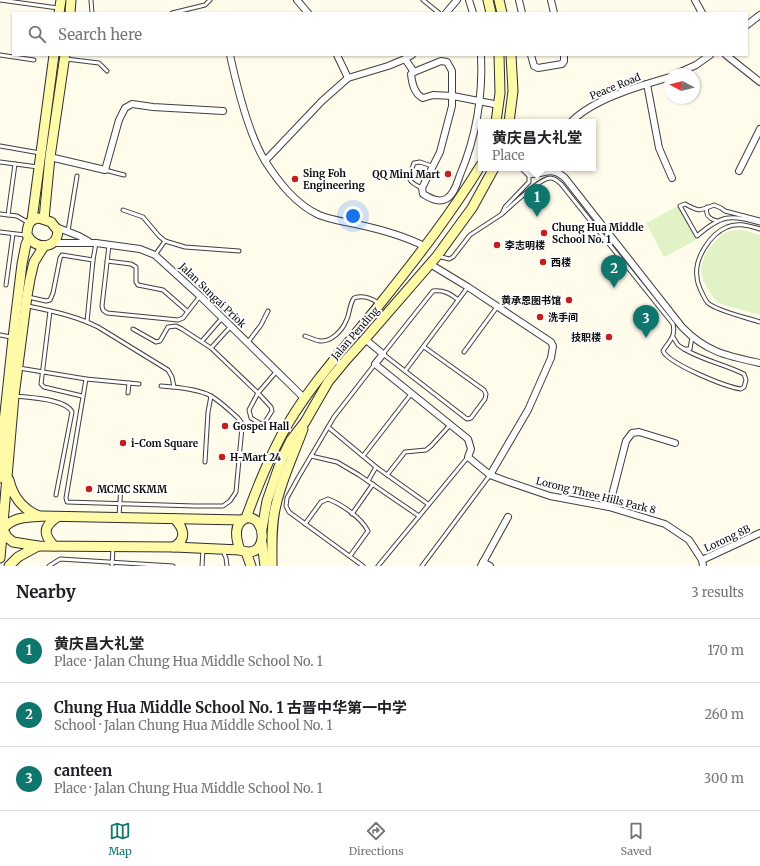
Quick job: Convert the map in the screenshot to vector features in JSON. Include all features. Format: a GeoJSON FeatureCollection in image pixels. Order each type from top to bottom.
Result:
{"type":"FeatureCollection","features":[{"type":"Feature","properties":{"kind":"street"},"geometry":{"type":"LineString","coordinates":[[70,12],[71,0]]}},
{"type":"Feature","properties":{"kind":"street"},"geometry":{"type":"LineString","coordinates":[[297,0],[307,12]]}},
{"type":"Feature","properties":{"kind":"street"},"geometry":{"type":"LineString","coordinates":[[447,12],[457,0]]}},
{"type":"Feature","properties":{"kind":"street"},"geometry":{"type":"LineString","coordinates":[[469,0],[473,12]]}},
{"type":"Feature","properties":{"kind":"street"},"geometry":{"type":"LineString","coordinates":[[488,0],[491,12]]}},
{"type":"Feature","properties":{"kind":"street"},"geometry":{"type":"LineString","coordinates":[[499,0],[502,12]]}},
{"type":"Feature","properties":{"kind":"street"},"geometry":{"type":"LineString","coordinates":[[519,0],[522,12]]}},
{"type":"Feature","properties":{"kind":"street"},"geometry":{"type":"LineString","coordinates":[[551,0],[554,12]]}},
{"type":"Feature","properties":{"kind":"street"},"geometry":{"type":"LineString","coordinates":[[695,0],[701,12]]}},
{"type":"Feature","properties":{"kind":"street"},"geometry":{"type":"LineString","coordinates":[[748,24],[760,15]]}},
{"type":"Feature","properties":{"kind":"street"},"geometry":{"type":"LineString","coordinates":[[42,516],[32,513],[21,505],[12,491],[4,476],[1,450],[2,413],[22,264],[39,168],[54,56]]}},
{"type":"Feature","properties":{"kind":"street"},"geometry":{"type":"LineString","coordinates":[[230,56],[250,127],[261,153],[277,178],[289,192],[302,204],[318,215],[396,234],[424,246]]}},
{"type":"Feature","properties":{"kind":"street"},"geometry":{"type":"LineString","coordinates":[[337,56],[348,78]]}},
{"type":"Feature","properties":{"kind":"street"},"geometry":{"type":"LineString","coordinates":[[265,161],[322,101],[348,78],[388,66],[410,56]]}},
{"type":"Feature","properties":{"kind":"street"},"geometry":{"type":"LineString","coordinates":[[481,56],[482,79],[480,102],[469,155],[449,197],[444,200],[434,200],[423,194],[422,188],[440,152],[452,106],[452,96],[452,71],[447,62],[441,61],[411,74],[414,87],[419,96],[423,98],[433,95],[452,96],[480,102],[499,106]]}},
{"type":"Feature","properties":{"kind":"street"},"geometry":{"type":"LineString","coordinates":[[497,119],[500,93],[499,56]]}},
{"type":"Feature","properties":{"kind":"street"},"geometry":{"type":"LineString","coordinates":[[509,119],[512,91],[511,56]]}},
{"type":"Feature","properties":{"kind":"street"},"geometry":{"type":"LineString","coordinates":[[531,56],[534,66],[538,68],[562,64],[564,61],[564,56]]}},
{"type":"Feature","properties":{"kind":"street"},"geometry":{"type":"LineString","coordinates":[[689,68],[709,56]]}},
{"type":"Feature","properties":{"kind":"street"},"geometry":{"type":"LineString","coordinates":[[727,56],[760,82]]}},
{"type":"Feature","properties":{"kind":"street"},"geometry":{"type":"LineString","coordinates":[[44,219],[50,157],[65,57]]}},
{"type":"Feature","properties":{"kind":"street"},"geometry":{"type":"LineString","coordinates":[[405,59],[414,72]]}},
{"type":"Feature","properties":{"kind":"street","name":"Peace Road"},"geometry":{"type":"LineString","coordinates":[[574,119],[593,104],[664,79]]}},
{"type":"Feature","properties":{"kind":"street"},"geometry":{"type":"LineString","coordinates":[[647,84],[659,148],[672,178]]}},
{"type":"Feature","properties":{"kind":"street"},"geometry":{"type":"LineString","coordinates":[[50,157],[105,170],[119,120],[125,108],[132,104],[153,107],[223,111]]}},
{"type":"Feature","properties":{"kind":"street"},"geometry":{"type":"LineString","coordinates":[[739,171],[760,129]]}},
{"type":"Feature","properties":{"kind":"street","name":"Jalan Pending"},"geometry":{"type":"LineString","coordinates":[[244,519],[279,439],[304,398],[338,354],[380,304],[460,199],[478,170]]}},
{"type":"Feature","properties":{"kind":"street","name":"Jalan Pending"},"geometry":{"type":"LineString","coordinates":[[262,529],[267,501],[291,440],[305,422],[328,382],[437,256],[472,208],[492,171]]}},
{"type":"Feature","properties":{"kind":"street"},"geometry":{"type":"LineString","coordinates":[[526,171],[529,174],[546,171]]}},
{"type":"Feature","properties":{"kind":"street"},"geometry":{"type":"LineString","coordinates":[[554,171],[559,172],[565,178],[684,329],[692,337],[726,356],[760,363]]}},
{"type":"Feature","properties":{"kind":"street"},"geometry":{"type":"LineString","coordinates":[[452,192],[460,199]]}},
{"type":"Feature","properties":{"kind":"street"},"geometry":{"type":"LineString","coordinates":[[30,221],[39,218],[44,219],[56,227],[93,243]]}},
{"type":"Feature","properties":{"kind":"street"},"geometry":{"type":"LineString","coordinates":[[28,236],[38,244],[44,246],[50,245],[58,235],[56,227]]}},
{"type":"Feature","properties":{"kind":"street","name":"Jalan Sungai Priok"},"geometry":{"type":"LineString","coordinates":[[53,243],[109,244],[140,249],[155,255],[248,342],[276,372],[304,398]]}},
{"type":"Feature","properties":{"kind":"street"},"geometry":{"type":"LineString","coordinates":[[0,558],[4,476],[26,301],[34,262],[44,246]]}},
{"type":"Feature","properties":{"kind":"street"},"geometry":{"type":"LineString","coordinates":[[430,264],[468,287],[550,342],[553,346],[553,351],[528,410],[490,475]]}},
{"type":"Feature","properties":{"kind":"street"},"geometry":{"type":"LineString","coordinates":[[365,339],[383,354],[375,364],[468,439],[471,449],[468,457]]}},
{"type":"Feature","properties":{"kind":"street"},"geometry":{"type":"LineString","coordinates":[[272,566],[273,526],[276,505],[288,466],[305,422]]}},
{"type":"Feature","properties":{"kind":"street"},"geometry":{"type":"LineString","coordinates":[[609,507],[626,441],[632,433],[639,432],[675,443]]}},
{"type":"Feature","properties":{"kind":"street","name":"Lorong Three Hills Park 8"},"geometry":{"type":"LineString","coordinates":[[468,457],[490,475],[550,496],[609,507],[672,527],[689,540],[703,563]]}},
{"type":"Feature","properties":{"kind":"street"},"geometry":{"type":"LineString","coordinates":[[1,529],[7,523],[18,518],[42,516],[254,519],[258,521],[262,529],[265,566]]}},
{"type":"Feature","properties":{"kind":"street"},"geometry":{"type":"LineString","coordinates":[[54,546],[49,540],[46,532],[47,526],[57,517]]}},
{"type":"Feature","properties":{"kind":"street"},"geometry":{"type":"LineString","coordinates":[[490,566],[482,564],[508,517]]}},
{"type":"Feature","properties":{"kind":"street"},"geometry":{"type":"LineString","coordinates":[[174,547],[179,544],[183,533],[180,524],[175,519]]}},
{"type":"Feature","properties":{"kind":"street"},"geometry":{"type":"LineString","coordinates":[[244,519],[236,530],[236,537],[251,566]]}},
{"type":"Feature","properties":{"kind":"street"},"geometry":{"type":"LineString","coordinates":[[1,529],[13,542],[38,546],[203,547],[252,552],[262,543]]}},
{"type":"Feature","properties":{"kind":"street","name":"Lorong 8B"},"geometry":{"type":"LineString","coordinates":[[703,563],[760,533]]}},
{"type":"Feature","properties":{"kind":"street"},"geometry":{"type":"LineString","coordinates":[[9,566],[18,557],[38,546]]}},
{"type":"Feature","properties":{"kind":"lane"},"geometry":{"type":"LineString","coordinates":[[0,0],[60,7]]}},
{"type":"Feature","properties":{"kind":"lane"},"geometry":{"type":"LineString","coordinates":[[91,0],[92,12]]}},
{"type":"Feature","properties":{"kind":"lane"},"geometry":{"type":"LineString","coordinates":[[176,12],[205,5],[210,0]]}},
{"type":"Feature","properties":{"kind":"lane"},"geometry":{"type":"LineString","coordinates":[[423,0],[438,12]]}},
{"type":"Feature","properties":{"kind":"lane"},"geometry":{"type":"LineString","coordinates":[[0,55],[34,60]]}},
{"type":"Feature","properties":{"kind":"lane"},"geometry":{"type":"LineString","coordinates":[[65,57],[99,63],[107,71]]}},
{"type":"Feature","properties":{"kind":"lane"},"geometry":{"type":"LineString","coordinates":[[0,146],[41,153]]}},
{"type":"Feature","properties":{"kind":"lane"},"geometry":{"type":"LineString","coordinates":[[0,162],[39,168]]}},
{"type":"Feature","properties":{"kind":"lane"},"geometry":{"type":"LineString","coordinates":[[422,188],[411,183],[409,180],[414,163],[420,162],[432,166]]}},
{"type":"Feature","properties":{"kind":"lane"},"geometry":{"type":"LineString","coordinates":[[8,215],[15,164]]}},
{"type":"Feature","properties":{"kind":"lane"},"geometry":{"type":"LineString","coordinates":[[105,170],[124,175]]}},
{"type":"Feature","properties":{"kind":"lane"},"geometry":{"type":"LineString","coordinates":[[502,214],[505,207],[529,182],[529,174]]}},
{"type":"Feature","properties":{"kind":"lane"},"geometry":{"type":"LineString","coordinates":[[68,231],[76,176]]}},
{"type":"Feature","properties":{"kind":"lane"},"geometry":{"type":"LineString","coordinates":[[437,256],[449,259],[453,258],[470,236],[502,214],[539,183],[549,178],[556,180],[561,184],[673,324],[673,337],[663,352],[665,356],[684,367],[730,388],[741,389],[744,387],[746,380],[744,374],[702,359],[678,345],[673,337]]}},
{"type":"Feature","properties":{"kind":"lane"},"geometry":{"type":"LineString","coordinates":[[684,204],[694,209],[703,210],[714,205],[725,211],[760,222],[727,217],[717,221],[697,236],[680,206],[684,204]]}},
{"type":"Feature","properties":{"kind":"lane"},"geometry":{"type":"LineString","coordinates":[[708,207],[706,211],[708,216],[712,220],[717,221]]}},
{"type":"Feature","properties":{"kind":"lane"},"geometry":{"type":"LineString","coordinates":[[723,209],[725,215],[724,219]]}},
{"type":"Feature","properties":{"kind":"lane"},"geometry":{"type":"LineString","coordinates":[[123,210],[142,217],[165,241],[185,247],[239,251]]}},
{"type":"Feature","properties":{"kind":"lane"},"geometry":{"type":"LineString","coordinates":[[0,214],[17,216],[30,221]]}},
{"type":"Feature","properties":{"kind":"lane"},"geometry":{"type":"LineString","coordinates":[[760,229],[740,224],[727,227],[712,238],[703,249],[696,276],[700,288],[708,302],[724,310],[760,322]]}},
{"type":"Feature","properties":{"kind":"lane"},"geometry":{"type":"LineString","coordinates":[[0,232],[28,236]]}},
{"type":"Feature","properties":{"kind":"lane"},"geometry":{"type":"LineString","coordinates":[[6,285],[12,234]]}},
{"type":"Feature","properties":{"kind":"lane"},"geometry":{"type":"LineString","coordinates":[[155,255],[165,241]]}},
{"type":"Feature","properties":{"kind":"lane"},"geometry":{"type":"LineString","coordinates":[[87,322],[93,260],[93,243]]}},
{"type":"Feature","properties":{"kind":"lane"},"geometry":{"type":"LineString","coordinates":[[109,244],[102,306],[103,310],[107,314],[178,320],[183,318],[187,310],[200,296]]}},
{"type":"Feature","properties":{"kind":"lane"},"geometry":{"type":"LineString","coordinates":[[26,301],[50,300],[54,293],[60,258],[62,255],[93,260]]}},
{"type":"Feature","properties":{"kind":"lane"},"geometry":{"type":"LineString","coordinates":[[107,261],[131,264],[136,267],[136,282],[138,285],[163,290],[187,310]]}},
{"type":"Feature","properties":{"kind":"lane"},"geometry":{"type":"LineString","coordinates":[[405,371],[468,287]]}},
{"type":"Feature","properties":{"kind":"lane"},"geometry":{"type":"LineString","coordinates":[[424,347],[484,390],[486,394],[485,399],[471,418],[467,419],[383,354],[433,291],[447,291],[458,299]]}},
{"type":"Feature","properties":{"kind":"lane"},"geometry":{"type":"LineString","coordinates":[[305,336],[321,341],[330,339],[338,332],[346,321],[351,303],[354,298],[358,296],[367,297],[380,304]]}},
{"type":"Feature","properties":{"kind":"lane"},"geometry":{"type":"LineString","coordinates":[[26,301],[50,311],[87,322],[134,348],[168,370],[172,377],[174,387]]}},
{"type":"Feature","properties":{"kind":"lane"},"geometry":{"type":"LineString","coordinates":[[464,352],[497,307]]}},
{"type":"Feature","properties":{"kind":"lane"},"geometry":{"type":"LineString","coordinates":[[50,311],[41,384],[44,387],[82,396]]}},
{"type":"Feature","properties":{"kind":"lane"},"geometry":{"type":"LineString","coordinates":[[248,342],[261,325],[268,311]]}},
{"type":"Feature","properties":{"kind":"lane"},"geometry":{"type":"LineString","coordinates":[[202,341],[222,318]]}},
{"type":"Feature","properties":{"kind":"lane"},"geometry":{"type":"LineString","coordinates":[[133,329],[156,342],[160,340],[168,327],[176,326],[202,341],[211,348],[258,393],[271,407],[272,411],[265,422],[261,424],[251,418],[249,410],[258,393],[276,372]]}},
{"type":"Feature","properties":{"kind":"lane"},"geometry":{"type":"LineString","coordinates":[[211,348],[231,326]]}},
{"type":"Feature","properties":{"kind":"lane"},"geometry":{"type":"LineString","coordinates":[[674,331],[678,328],[684,329]]}},
{"type":"Feature","properties":{"kind":"lane"},"geometry":{"type":"LineString","coordinates":[[0,335],[13,338]]}},
{"type":"Feature","properties":{"kind":"lane"},"geometry":{"type":"LineString","coordinates":[[684,349],[690,349],[692,337]]}},
{"type":"Feature","properties":{"kind":"lane"},"geometry":{"type":"LineString","coordinates":[[363,566],[289,512],[286,506],[288,498],[334,417],[375,364]]}},
{"type":"Feature","properties":{"kind":"lane"},"geometry":{"type":"LineString","coordinates":[[17,368],[86,379],[139,384]]}},
{"type":"Feature","properties":{"kind":"lane"},"geometry":{"type":"LineString","coordinates":[[86,379],[66,501],[70,503],[223,506],[230,501],[236,492],[242,427],[241,422],[211,396],[202,392],[161,386]]}},
{"type":"Feature","properties":{"kind":"lane"},"geometry":{"type":"LineString","coordinates":[[128,393],[130,383]]}},
{"type":"Feature","properties":{"kind":"lane"},"geometry":{"type":"LineString","coordinates":[[363,456],[411,394]]}},
{"type":"Feature","properties":{"kind":"lane"},"geometry":{"type":"LineString","coordinates":[[14,396],[30,397],[64,404],[70,407],[72,412],[56,495]]}},
{"type":"Feature","properties":{"kind":"lane"},"geometry":{"type":"LineString","coordinates":[[205,462],[208,412],[211,396]]}},
{"type":"Feature","properties":{"kind":"lane"},"geometry":{"type":"LineString","coordinates":[[387,475],[405,452],[426,450],[450,425]]}},
{"type":"Feature","properties":{"kind":"lane"},"geometry":{"type":"LineString","coordinates":[[328,427],[376,467],[428,504]]}},
{"type":"Feature","properties":{"kind":"lane"},"geometry":{"type":"LineString","coordinates":[[311,456],[337,462],[373,484],[419,516]]}},
{"type":"Feature","properties":{"kind":"lane"},"geometry":{"type":"LineString","coordinates":[[378,566],[468,457]]}},
{"type":"Feature","properties":{"kind":"lane"},"geometry":{"type":"LineString","coordinates":[[368,481],[376,467]]}},
{"type":"Feature","properties":{"kind":"lane"},"geometry":{"type":"LineString","coordinates":[[422,566],[490,475]]}},
{"type":"Feature","properties":{"kind":"lane"},"geometry":{"type":"LineString","coordinates":[[352,514],[373,484]]}},
{"type":"Feature","properties":{"kind":"lane"},"geometry":{"type":"LineString","coordinates":[[119,518],[121,486]]}},
{"type":"Feature","properties":{"kind":"lane"},"geometry":{"type":"LineString","coordinates":[[305,524],[321,502],[328,499],[352,514],[365,525],[368,531],[350,556]]}},
{"type":"Feature","properties":{"kind":"lane"},"geometry":{"type":"LineString","coordinates":[[112,564],[113,546]]}},
{"type":"Feature","properties":{"kind":"lane"},"geometry":{"type":"LineString","coordinates":[[202,566],[203,547]]}},
{"type":"Feature","properties":{"kind":"lane"},"geometry":{"type":"LineString","coordinates":[[222,549],[226,558],[227,566]]}},
{"type":"Feature","properties":{"kind":"lane"},"geometry":{"type":"LineString","coordinates":[[49,566],[60,559],[112,564],[172,566]]}},
{"type":"Feature","properties":{"kind":"green space"},"geometry":{"type":"Polygon","coordinates":[[[678,206],[696,240],[664,257],[646,223],[678,206]]]}},
{"type":"Feature","properties":{"kind":"green space"},"geometry":{"type":"Polygon","coordinates":[[[743,230],[760,235],[760,315],[718,303],[707,288],[701,274],[704,258],[715,241],[720,236],[730,231],[743,230]]]}},
{"type":"Feature","properties":{"kind":"place","name":"QQ Mini Mart"},"geometry":{"type":"Point","coordinates":[448,174]}},
{"type":"Feature","properties":{"kind":"place","name":"Sing Foh Engineering"},"geometry":{"type":"Point","coordinates":[295,179]}},
{"type":"Feature","properties":{"kind":"place","name":"黄庆昌大礼堂"},"geometry":{"type":"Point","coordinates":[537,217]}},
{"type":"Feature","properties":{"kind":"place","name":"Chung Hua Middle School No. 1"},"geometry":{"type":"Point","coordinates":[544,233]}},
{"type":"Feature","properties":{"kind":"place","name":"李志明楼"},"geometry":{"type":"Point","coordinates":[497,245]}},
{"type":"Feature","properties":{"kind":"place","name":"西楼"},"geometry":{"type":"Point","coordinates":[543,262]}},
{"type":"Feature","properties":{"kind":"place","name":"Chung Hua Middle School No. 1 古晋中华第一中学"},"geometry":{"type":"Point","coordinates":[614,288]}},
{"type":"Feature","properties":{"kind":"place","name":"黄承恩图书馆"},"geometry":{"type":"Point","coordinates":[569,300]}},
{"type":"Feature","properties":{"kind":"place","name":"洗手间"},"geometry":{"type":"Point","coordinates":[540,317]}},
{"type":"Feature","properties":{"kind":"place","name":"技职楼"},"geometry":{"type":"Point","coordinates":[609,337]}},
{"type":"Feature","properties":{"kind":"place","name":"canteen"},"geometry":{"type":"Point","coordinates":[646,338]}},
{"type":"Feature","properties":{"kind":"place","name":"Gospel Hall"},"geometry":{"type":"Point","coordinates":[225,426]}},
{"type":"Feature","properties":{"kind":"place","name":"i-Com Square"},"geometry":{"type":"Point","coordinates":[123,443]}},
{"type":"Feature","properties":{"kind":"place","name":"H-Mart 24"},"geometry":{"type":"Point","coordinates":[222,457]}},
{"type":"Feature","properties":{"kind":"place","name":"MCMC SKMM"},"geometry":{"type":"Point","coordinates":[89,489]}}]}
